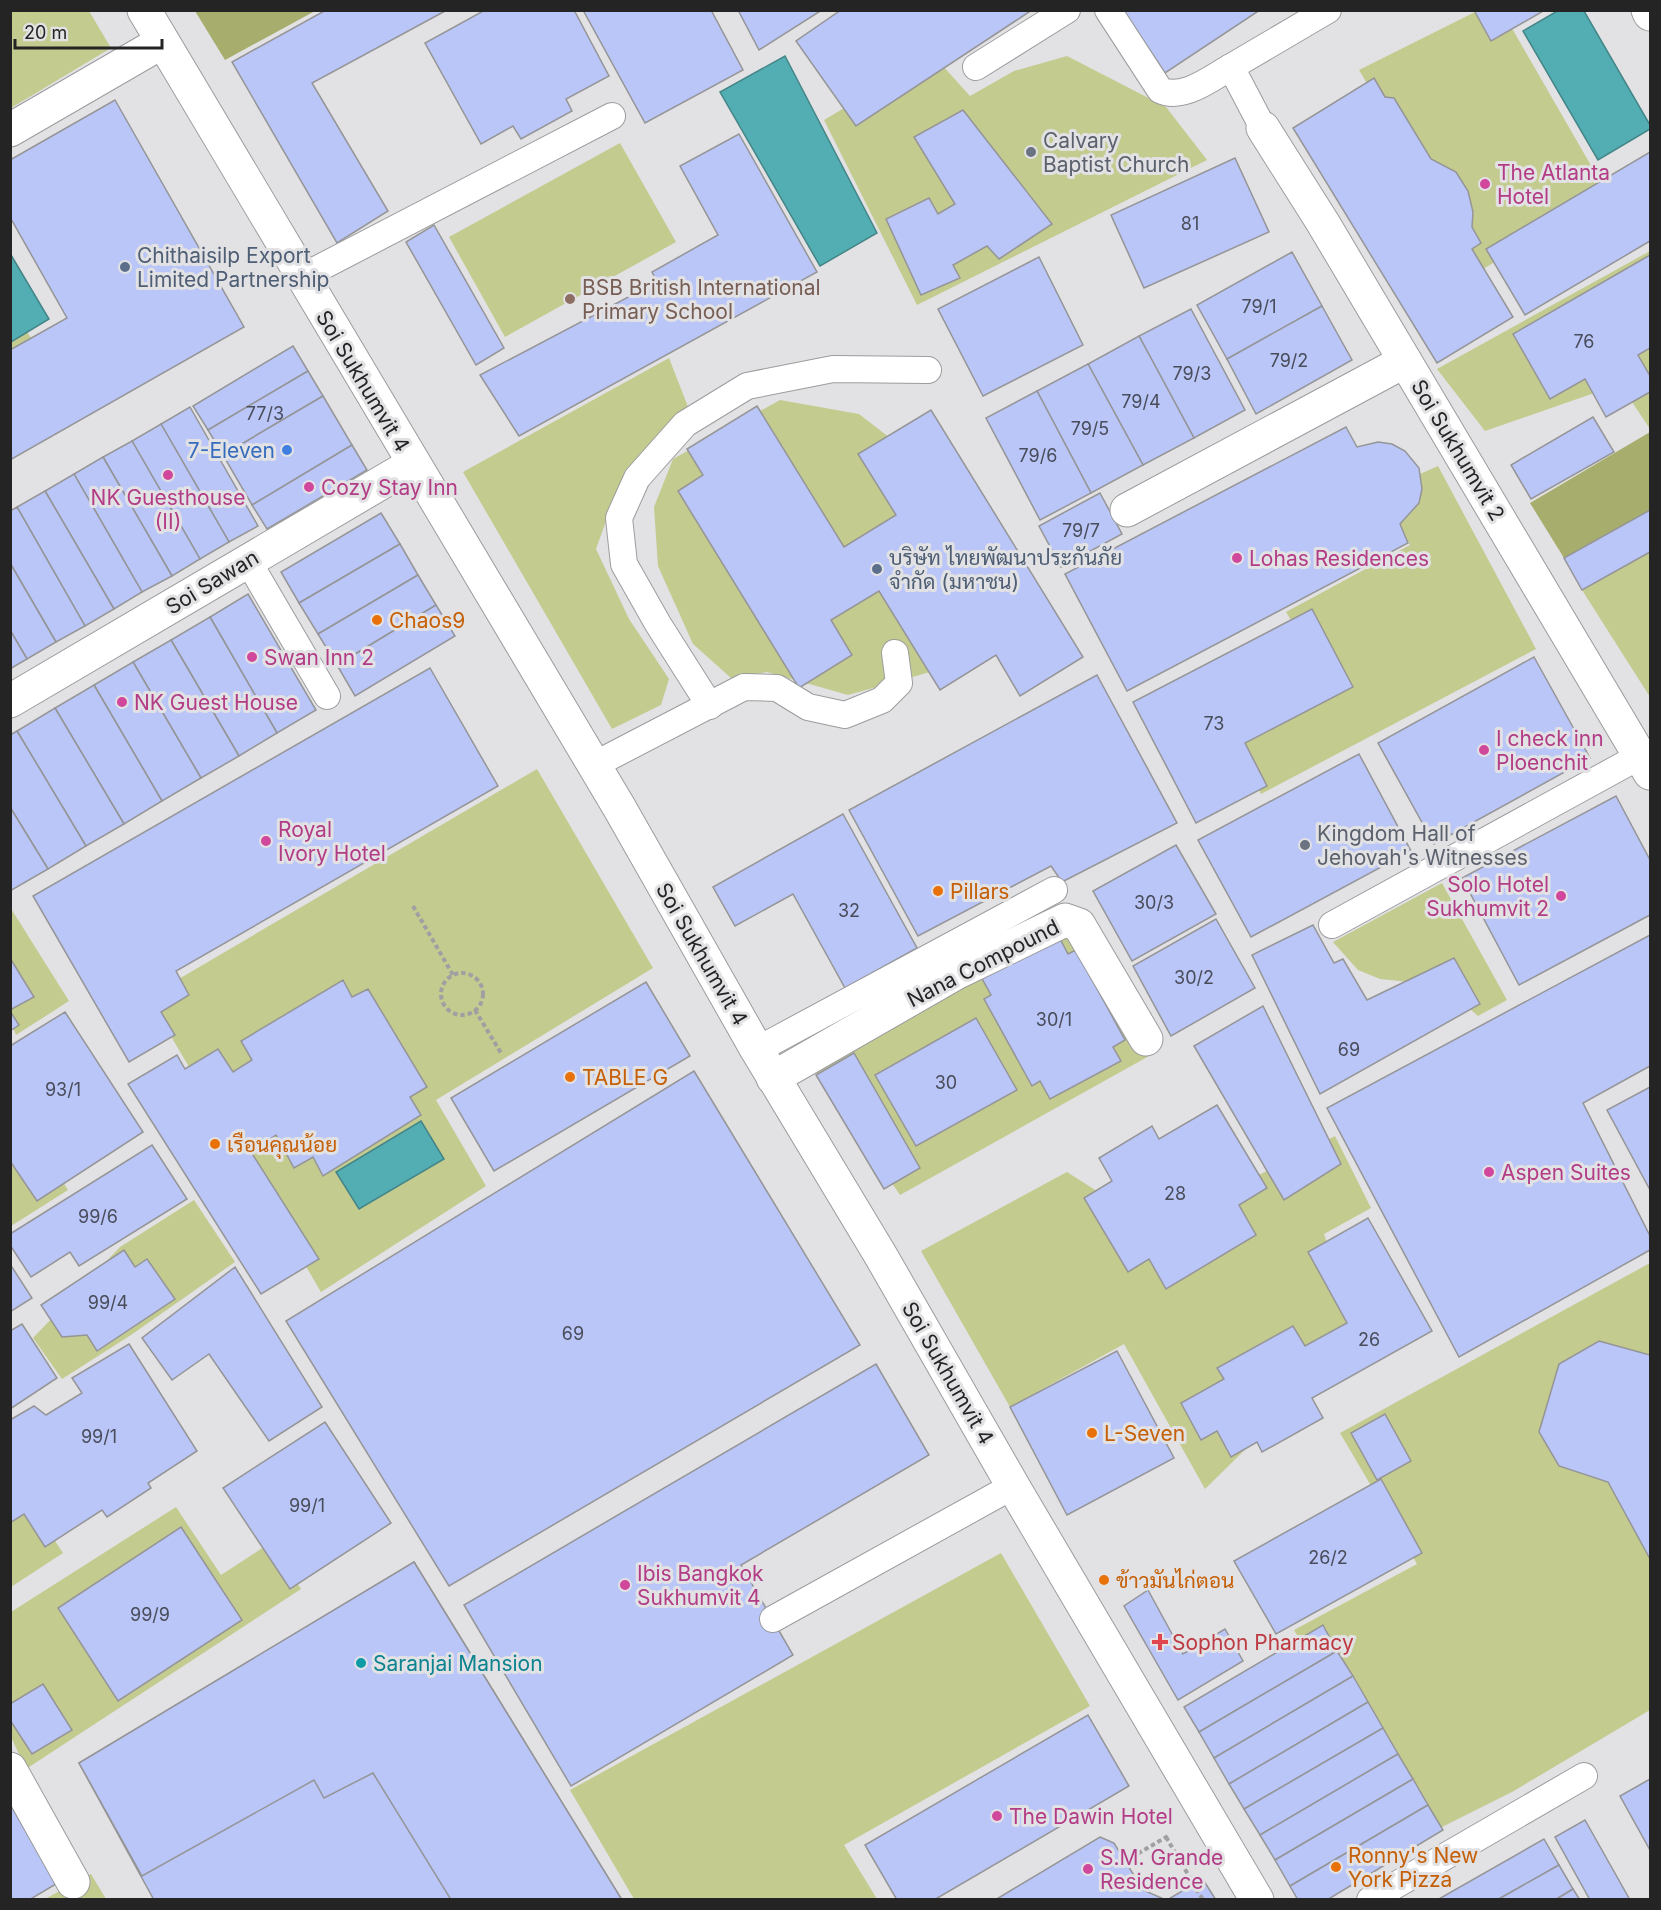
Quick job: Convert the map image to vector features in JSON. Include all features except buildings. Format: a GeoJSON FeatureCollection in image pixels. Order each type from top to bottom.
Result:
{"type":"FeatureCollection","features":[{"type":"Feature","properties":{"kind":"street","name":"Soi Sukhumvit 4"},"geometry":{"type":"LineString","coordinates":[[144,10],[594,765],[765,1064],[1257,1899]]}},
{"type":"Feature","properties":{"kind":"street"},"geometry":{"type":"LineString","coordinates":[[10,130],[162,42]]}},
{"type":"Feature","properties":{"kind":"street","name":"Soi Sukhumvit 2"},"geometry":{"type":"LineString","coordinates":[[1263,128],[1405,361],[1645,765]]}},
{"type":"Feature","properties":{"kind":"street"},"geometry":{"type":"LineString","coordinates":[[1127,510],[1405,361]]}},
{"type":"Feature","properties":{"kind":"street","name":"Soi Sawan"},"geometry":{"type":"LineString","coordinates":[[10,701],[413,464]]}},
{"type":"Feature","properties":{"kind":"street","name":"Nana Compound"},"geometry":{"type":"LineString","coordinates":[[765,1064],[1065,920],[1079,925],[1146,1039]]}},
{"type":"Feature","properties":{"kind":"street"},"geometry":{"type":"LineString","coordinates":[[10,1769],[73,1882]]}},
{"type":"Feature","properties":{"kind":"lane"},"geometry":{"type":"LineString","coordinates":[[976,67],[1067,10]]}},
{"type":"Feature","properties":{"kind":"lane"},"geometry":{"type":"LineString","coordinates":[[1108,10],[1160,90],[1170,94],[1182,93],[1231,67],[1328,10]]}},
{"type":"Feature","properties":{"kind":"lane"},"geometry":{"type":"LineString","coordinates":[[1231,67],[1263,128]]}},
{"type":"Feature","properties":{"kind":"lane"},"geometry":{"type":"LineString","coordinates":[[302,277],[612,116]]}},
{"type":"Feature","properties":{"kind":"lane"},"geometry":{"type":"LineString","coordinates":[[710,706],[658,624],[624,564],[619,518],[637,478],[685,424],[747,386],[833,369],[928,370]]}},
{"type":"Feature","properties":{"kind":"lane"},"geometry":{"type":"LineString","coordinates":[[249,561],[327,696]]}},
{"type":"Feature","properties":{"kind":"lane"},"geometry":{"type":"LineString","coordinates":[[594,765],[744,687],[777,688],[808,706],[845,715],[882,700],[899,683],[895,653]]}},
{"type":"Feature","properties":{"kind":"lane"},"geometry":{"type":"LineString","coordinates":[[1332,925],[1645,765]]}},
{"type":"Feature","properties":{"kind":"lane"},"geometry":{"type":"LineString","coordinates":[[765,1064],[1053,890]]}},
{"type":"Feature","properties":{"kind":"lane"},"geometry":{"type":"LineString","coordinates":[[773,1619],[1013,1486]]}},
{"type":"Feature","properties":{"kind":"lane"},"geometry":{"type":"LineString","coordinates":[[1370,1899],[1584,1776]]}},
{"type":"Feature","properties":{"kind":"path"},"geometry":{"type":"LineString","coordinates":[[413,906],[453,975]]}},
{"type":"Feature","properties":{"kind":"path"},"geometry":{"type":"LineString","coordinates":[[459,973],[472,975],[481,985],[482,999],[475,1010],[455,1014],[444,1005],[440,992],[442,984],[453,975],[459,973]]}},
{"type":"Feature","properties":{"kind":"path"},"geometry":{"type":"LineString","coordinates":[[475,1010],[501,1053]]}},
{"type":"Feature","properties":{"kind":"path"},"geometry":{"type":"LineString","coordinates":[[1125,1861],[1174,1832]]}},
{"type":"Feature","properties":{"kind":"path"},"geometry":{"type":"LineString","coordinates":[[1166,1837],[1203,1899]]}},
{"type":"Feature","properties":{"kind":"green space"},"geometry":{"type":"Polygon","coordinates":[[[10,11],[89,11],[111,48],[11,108],[10,11]]]}},
{"type":"Feature","properties":{"kind":"green space"},"geometry":{"type":"Polygon","coordinates":[[[195,11],[315,11],[225,60],[195,11]]]}},
{"type":"Feature","properties":{"kind":"green space"},"geometry":{"type":"Polygon","coordinates":[[[1477,11],[1502,11],[1608,195],[1478,272],[1359,70],[1477,11]]]}},
{"type":"Feature","properties":{"kind":"green space"},"geometry":{"type":"Polygon","coordinates":[[[933,55],[970,96],[1014,71],[1067,56],[1166,107],[1207,160],[917,305],[824,120],[933,55]]]}},
{"type":"Feature","properties":{"kind":"green space"},"geometry":{"type":"Polygon","coordinates":[[[620,143],[676,242],[505,337],[449,237],[620,143]]]}},
{"type":"Feature","properties":{"kind":"green space"},"geometry":{"type":"Polygon","coordinates":[[[1650,251],[1650,429],[1620,384],[1485,431],[1437,369],[1650,251]]]}},
{"type":"Feature","properties":{"kind":"green space"},"geometry":{"type":"Polygon","coordinates":[[[10,305],[38,349],[10,365],[10,305]]]}},
{"type":"Feature","properties":{"kind":"green space"},"geometry":{"type":"Polygon","coordinates":[[[669,358],[690,412],[614,499],[596,549],[629,619],[669,679],[661,705],[612,729],[463,472],[669,358]]]}},
{"type":"Feature","properties":{"kind":"green space"},"geometry":{"type":"Polygon","coordinates":[[[780,400],[859,414],[903,448],[930,672],[848,695],[767,672],[731,678],[693,644],[658,566],[654,507],[673,459],[780,400]]]}},
{"type":"Feature","properties":{"kind":"green space"},"geometry":{"type":"Polygon","coordinates":[[[1650,432],[1650,510],[1564,558],[1530,503],[1650,432]]]}},
{"type":"Feature","properties":{"kind":"green space"},"geometry":{"type":"Polygon","coordinates":[[[1438,466],[1536,649],[1261,794],[1231,739],[1331,685],[1286,612],[1410,545],[1400,524],[1418,502],[1421,489],[1420,474],[1438,466]]]}},
{"type":"Feature","properties":{"kind":"green space"},"geometry":{"type":"Polygon","coordinates":[[[1650,552],[1650,697],[1582,590],[1650,552]]]}},
{"type":"Feature","properties":{"kind":"green space"},"geometry":{"type":"Polygon","coordinates":[[[537,769],[653,968],[436,1100],[486,1186],[321,1292],[148,997],[537,769]]]}},
{"type":"Feature","properties":{"kind":"green space"},"geometry":{"type":"Polygon","coordinates":[[[1442,883],[1507,1000],[1478,1016],[1452,993],[1419,983],[1380,979],[1358,970],[1333,942],[1442,883]]]}},
{"type":"Feature","properties":{"kind":"green space"},"geometry":{"type":"Polygon","coordinates":[[[10,907],[69,1001],[16,1035],[10,1020],[10,907]]]}},
{"type":"Feature","properties":{"kind":"green space"},"geometry":{"type":"Polygon","coordinates":[[[1080,916],[1158,1051],[900,1195],[810,1064],[1080,916]]]}},
{"type":"Feature","properties":{"kind":"green space"},"geometry":{"type":"Polygon","coordinates":[[[10,1100],[68,1190],[11,1226],[10,1226],[10,1100]]]}},
{"type":"Feature","properties":{"kind":"green space"},"geometry":{"type":"Polygon","coordinates":[[[1335,1136],[1371,1208],[1324,1234],[1358,1339],[1205,1489],[1124,1344],[1010,1407],[921,1251],[1067,1172],[1155,1228],[1335,1136]]]}},
{"type":"Feature","properties":{"kind":"green space"},"geometry":{"type":"Polygon","coordinates":[[[194,1200],[235,1262],[131,1335],[62,1379],[33,1338],[120,1247],[194,1200]]]}},
{"type":"Feature","properties":{"kind":"green space"},"geometry":{"type":"Polygon","coordinates":[[[1650,1263],[1650,1355],[1599,1341],[1559,1364],[1539,1432],[1559,1466],[1608,1482],[1650,1559],[1650,1710],[1512,1792],[1420,1838],[1294,1630],[1417,1564],[1340,1433],[1650,1263]]]}},
{"type":"Feature","properties":{"kind":"green space"},"geometry":{"type":"Polygon","coordinates":[[[10,1473],[63,1553],[11,1587],[10,1587],[10,1473]]]}},
{"type":"Feature","properties":{"kind":"green space"},"geometry":{"type":"Polygon","coordinates":[[[176,1507],[221,1575],[270,1543],[301,1589],[26,1769],[11,1737],[11,1612],[176,1507]]]}},
{"type":"Feature","properties":{"kind":"green space"},"geometry":{"type":"Polygon","coordinates":[[[1001,1553],[1090,1706],[844,1845],[877,1899],[634,1899],[570,1790],[1001,1553]]]}},
{"type":"Feature","properties":{"kind":"green space"},"geometry":{"type":"Polygon","coordinates":[[[91,1874],[106,1899],[43,1900],[91,1874]]]}},
{"type":"Feature","properties":{"kind":"water"},"geometry":{"type":"Polygon","coordinates":[[[1559,10],[1584,11],[1650,125],[1650,129],[1598,160],[1523,31],[1559,10]]]}},
{"type":"Feature","properties":{"kind":"water"},"geometry":{"type":"Polygon","coordinates":[[[785,56],[877,233],[820,266],[720,92],[785,56]]]}},
{"type":"Feature","properties":{"kind":"water"},"geometry":{"type":"Polygon","coordinates":[[[11,255],[49,319],[10,342],[11,255]]]}},
{"type":"Feature","properties":{"kind":"water"},"geometry":{"type":"Polygon","coordinates":[[[421,1121],[444,1159],[359,1209],[336,1172],[421,1121]]]}},
{"type":"Feature","properties":{"kind":"place","name":"Calvary Baptist Church"},"geometry":{"type":"Point","coordinates":[1031,152]}},
{"type":"Feature","properties":{"kind":"place","name":"The Atlanta Hotel"},"geometry":{"type":"Point","coordinates":[1485,184]}},
{"type":"Feature","properties":{"kind":"place","name":"Chithaisilp Export Limited Partnership"},"geometry":{"type":"Point","coordinates":[125,267]}},
{"type":"Feature","properties":{"kind":"place","name":"BSB British International Primary School"},"geometry":{"type":"Point","coordinates":[570,299]}},
{"type":"Feature","properties":{"kind":"place","name":"7-Eleven"},"geometry":{"type":"Point","coordinates":[287,450]}},
{"type":"Feature","properties":{"kind":"place","name":"NK Guesthouse (II)"},"geometry":{"type":"Point","coordinates":[168,475]}},
{"type":"Feature","properties":{"kind":"place","name":"Cozy Stay Inn"},"geometry":{"type":"Point","coordinates":[309,487]}},
{"type":"Feature","properties":{"kind":"place","name":"Lohas Residences"},"geometry":{"type":"Point","coordinates":[1237,558]}},
{"type":"Feature","properties":{"kind":"place","name":"บริษัท ไทยพัฒนาประกันภัย จำกัด (มหาชน)"},"geometry":{"type":"Point","coordinates":[877,569]}},
{"type":"Feature","properties":{"kind":"place","name":"Chaos9"},"geometry":{"type":"Point","coordinates":[377,620]}},
{"type":"Feature","properties":{"kind":"place","name":"Swan Inn 2"},"geometry":{"type":"Point","coordinates":[252,657]}},
{"type":"Feature","properties":{"kind":"place","name":"NK Guest House"},"geometry":{"type":"Point","coordinates":[122,702]}},
{"type":"Feature","properties":{"kind":"place","name":"I check inn Ploenchit"},"geometry":{"type":"Point","coordinates":[1484,750]}},
{"type":"Feature","properties":{"kind":"place","name":"Royal Ivory Hotel"},"geometry":{"type":"Point","coordinates":[266,841]}},
{"type":"Feature","properties":{"kind":"place","name":"Kingdom Hall of Jehovah's Witnesses"},"geometry":{"type":"Point","coordinates":[1305,845]}},
{"type":"Feature","properties":{"kind":"place","name":"Pillars"},"geometry":{"type":"Point","coordinates":[938,891]}},
{"type":"Feature","properties":{"kind":"place","name":"Solo Hotel Sukhumvit 2"},"geometry":{"type":"Point","coordinates":[1561,896]}},
{"type":"Feature","properties":{"kind":"place","name":"TABLE G"},"geometry":{"type":"Point","coordinates":[570,1077]}},
{"type":"Feature","properties":{"kind":"place","name":"เรือนคุณน้อย"},"geometry":{"type":"Point","coordinates":[215,1144]}},
{"type":"Feature","properties":{"kind":"place","name":"Aspen Suites"},"geometry":{"type":"Point","coordinates":[1489,1172]}},
{"type":"Feature","properties":{"kind":"place","name":"L-Seven"},"geometry":{"type":"Point","coordinates":[1092,1433]}},
{"type":"Feature","properties":{"kind":"place","name":"ข้าวมันไก่ตอน"},"geometry":{"type":"Point","coordinates":[1104,1580]}},
{"type":"Feature","properties":{"kind":"place","name":"Ibis Bangkok Sukhumvit 4"},"geometry":{"type":"Point","coordinates":[625,1585]}},
{"type":"Feature","properties":{"kind":"place","name":"Sophon Pharmacy"},"geometry":{"type":"Point","coordinates":[1160,1642]}},
{"type":"Feature","properties":{"kind":"place","name":"Saranjai Mansion"},"geometry":{"type":"Point","coordinates":[361,1663]}},
{"type":"Feature","properties":{"kind":"place","name":"The Dawin Hotel"},"geometry":{"type":"Point","coordinates":[997,1816]}},
{"type":"Feature","properties":{"kind":"place","name":"Ronny's New York Pizza"},"geometry":{"type":"Point","coordinates":[1336,1867]}},
{"type":"Feature","properties":{"kind":"place","name":"S.M. Grande Residence"},"geometry":{"type":"Point","coordinates":[1088,1869]}}]}
